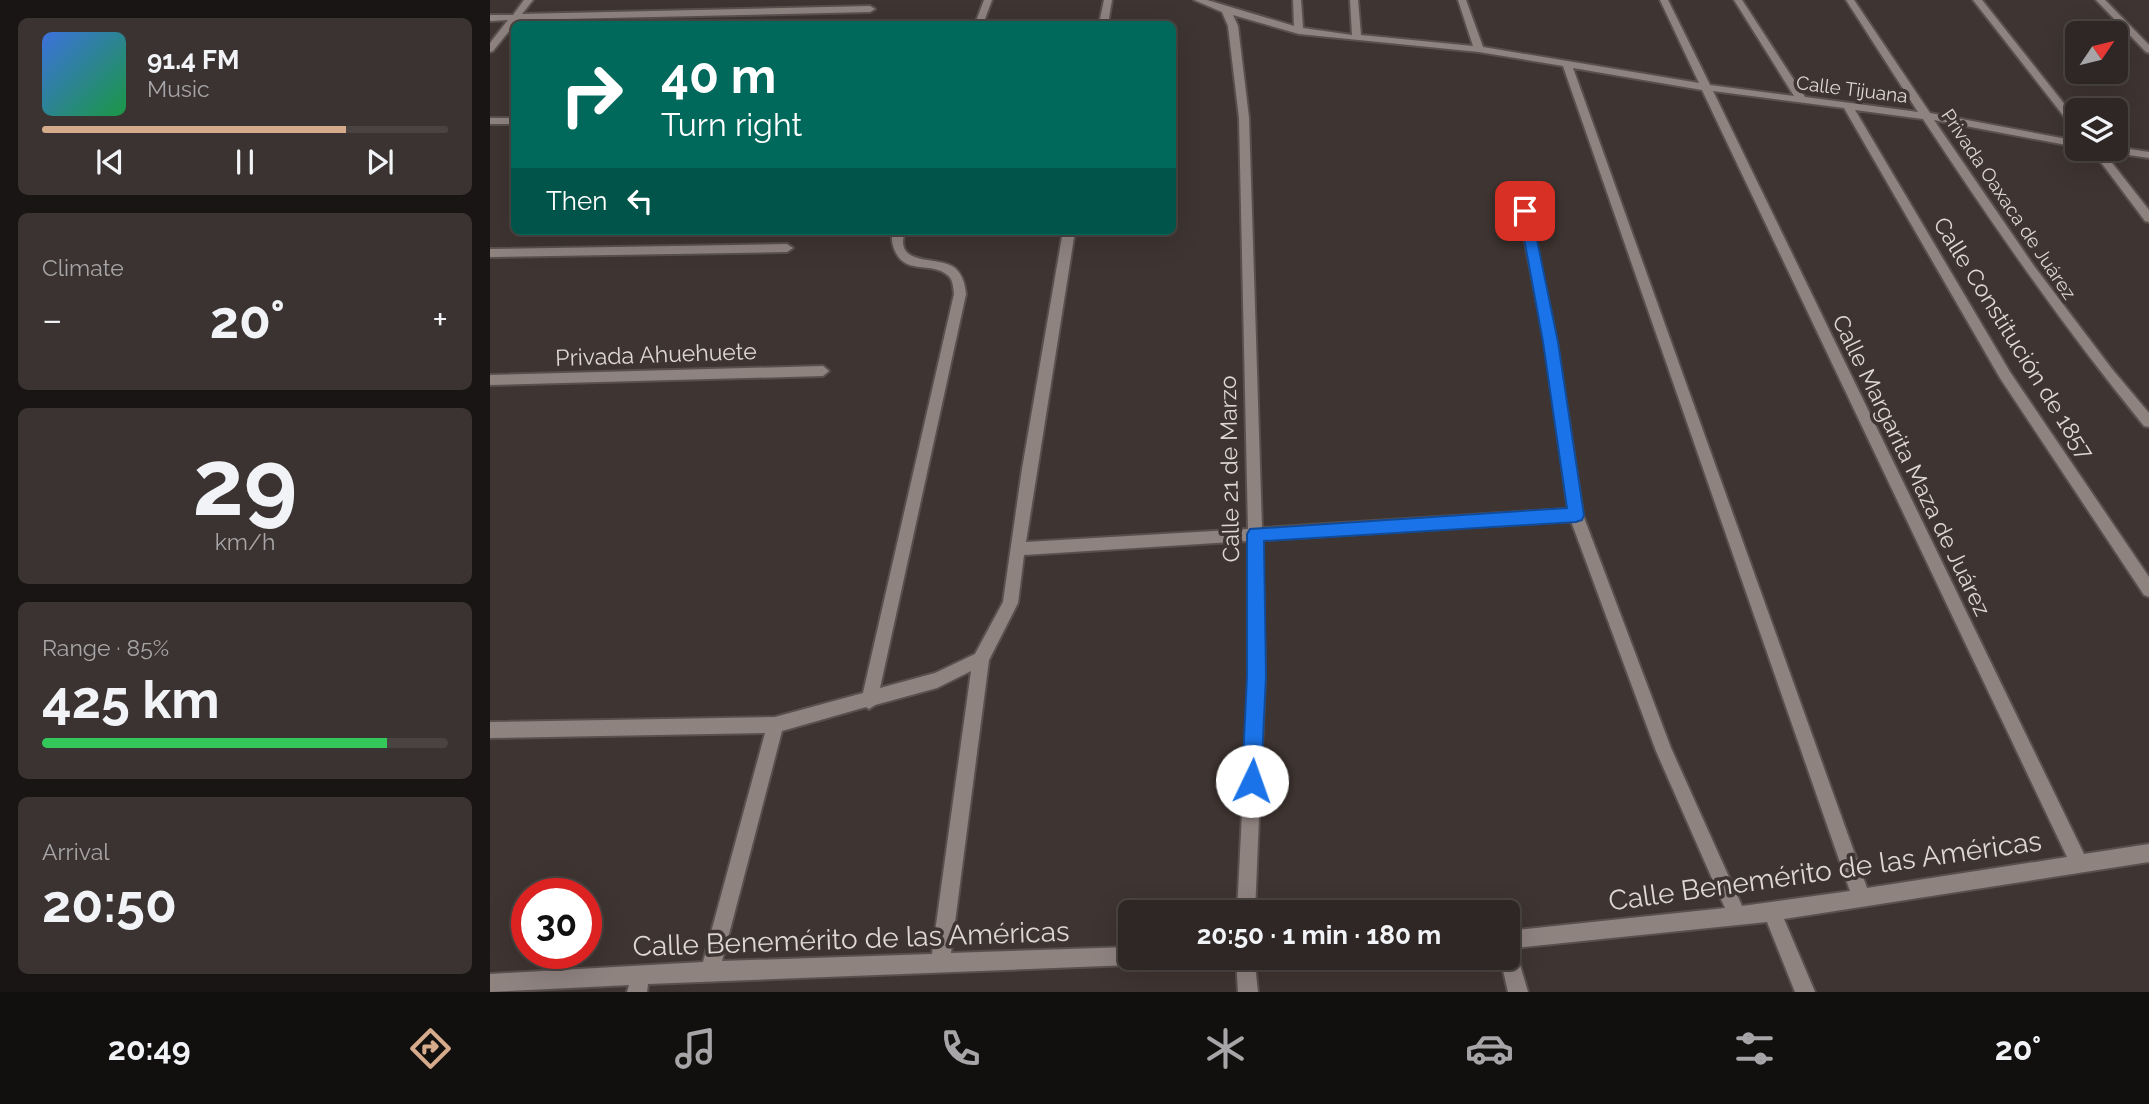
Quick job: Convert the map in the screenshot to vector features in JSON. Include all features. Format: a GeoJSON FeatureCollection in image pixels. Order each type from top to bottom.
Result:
{"type":"FeatureCollection","features":[{"type":"Feature","properties":{"kind":"street"},"geometry":{"type":"LineString","coordinates":[[513,21],[529,0]]}},
{"type":"Feature","properties":{"kind":"street"},"geometry":{"type":"LineString","coordinates":[[980,21],[988,0]]}},
{"type":"Feature","properties":{"kind":"street"},"geometry":{"type":"LineString","coordinates":[[1104,21],[1108,0]]}},
{"type":"Feature","properties":{"kind":"street","name":"Calle Tijuana"},"geometry":{"type":"LineString","coordinates":[[1198,0],[1299,30],[1479,49],[1704,87],[1927,116],[2065,142]]}},
{"type":"Feature","properties":{"kind":"street"},"geometry":{"type":"LineString","coordinates":[[1297,0],[1299,30]]}},
{"type":"Feature","properties":{"kind":"street"},"geometry":{"type":"LineString","coordinates":[[1354,0],[1357,38]]}},
{"type":"Feature","properties":{"kind":"street"},"geometry":{"type":"LineString","coordinates":[[1462,0],[1479,49]]}},
{"type":"Feature","properties":{"kind":"street","name":"Calle Margarita Maza de Juárez"},"geometry":{"type":"LineString","coordinates":[[1664,0],[2078,863]]}},
{"type":"Feature","properties":{"kind":"street"},"geometry":{"type":"LineString","coordinates":[[1738,0],[1802,100]]}},
{"type":"Feature","properties":{"kind":"street","name":"Privada Oaxaca de Juárez"},"geometry":{"type":"LineString","coordinates":[[1850,0],[2096,361],[2149,422]]}},
{"type":"Feature","properties":{"kind":"street"},"geometry":{"type":"LineString","coordinates":[[1976,0],[2065,110]]}},
{"type":"Feature","properties":{"kind":"street"},"geometry":{"type":"LineString","coordinates":[[2100,0],[2149,50]]}},
{"type":"Feature","properties":{"kind":"street"},"geometry":{"type":"LineString","coordinates":[[490,18],[870,9]]}},
{"type":"Feature","properties":{"kind":"street","name":"Calle 21 de Marzo"},"geometry":{"type":"LineString","coordinates":[[1226,10],[1233,26],[1244,118],[1255,534],[1256,676],[1247,900]]}},
{"type":"Feature","properties":{"kind":"street"},"geometry":{"type":"LineString","coordinates":[[490,49],[511,23]]}},
{"type":"Feature","properties":{"kind":"street"},"geometry":{"type":"LineString","coordinates":[[1567,64],[1862,898]]}},
{"type":"Feature","properties":{"kind":"street","name":"Calle Constitución de 1857"},"geometry":{"type":"LineString","coordinates":[[1848,106],[2005,375],[2149,590]]}},
{"type":"Feature","properties":{"kind":"street"},"geometry":{"type":"LineString","coordinates":[[490,121],[511,121]]}},
{"type":"Feature","properties":{"kind":"street"},"geometry":{"type":"LineString","coordinates":[[2128,152],[2149,155]]}},
{"type":"Feature","properties":{"kind":"street"},"geometry":{"type":"LineString","coordinates":[[2105,161],[2149,218]]}},
{"type":"Feature","properties":{"kind":"street"},"geometry":{"type":"LineString","coordinates":[[1525,211],[1550,342],[1576,515],[1664,751],[1738,916]]}},
{"type":"Feature","properties":{"kind":"street"},"geometry":{"type":"LineString","coordinates":[[869,701],[960,294],[956,276],[945,267],[917,265],[901,254],[897,235]]}},
{"type":"Feature","properties":{"kind":"street"},"geometry":{"type":"LineString","coordinates":[[940,962],[981,659],[1010,603],[1068,235]]}},
{"type":"Feature","properties":{"kind":"street"},"geometry":{"type":"LineString","coordinates":[[490,253],[786,248]]}},
{"type":"Feature","properties":{"kind":"street","name":"Privada Ahuehuete"},"geometry":{"type":"LineString","coordinates":[[490,380],[823,371]]}},
{"type":"Feature","properties":{"kind":"street"},"geometry":{"type":"LineString","coordinates":[[1018,549],[1576,515]]}},
{"type":"Feature","properties":{"kind":"street"},"geometry":{"type":"LineString","coordinates":[[490,730],[775,725],[937,680],[981,659]]}},
{"type":"Feature","properties":{"kind":"street"},"geometry":{"type":"LineString","coordinates":[[710,971],[775,725]]}},
{"type":"Feature","properties":{"kind":"street","name":"Calle Benemérito de las Américas"},"geometry":{"type":"LineString","coordinates":[[1520,939],[1772,912],[2149,853]]}},
{"type":"Feature","properties":{"kind":"street"},"geometry":{"type":"LineString","coordinates":[[1772,912],[1805,992]]}},
{"type":"Feature","properties":{"kind":"street","name":"Calle Benemérito de las Américas"},"geometry":{"type":"LineString","coordinates":[[490,983],[638,984],[710,971],[1118,956]]}},
{"type":"Feature","properties":{"kind":"street"},"geometry":{"type":"LineString","coordinates":[[1246,970],[1248,992]]}},
{"type":"Feature","properties":{"kind":"street"},"geometry":{"type":"LineString","coordinates":[[1512,970],[1518,992]]}},
{"type":"Feature","properties":{"kind":"route"},"geometry":{"type":"LineString","coordinates":[[1252,781],[1256,676],[1255,534],[1576,515],[1550,342],[1525,211]]}}]}
